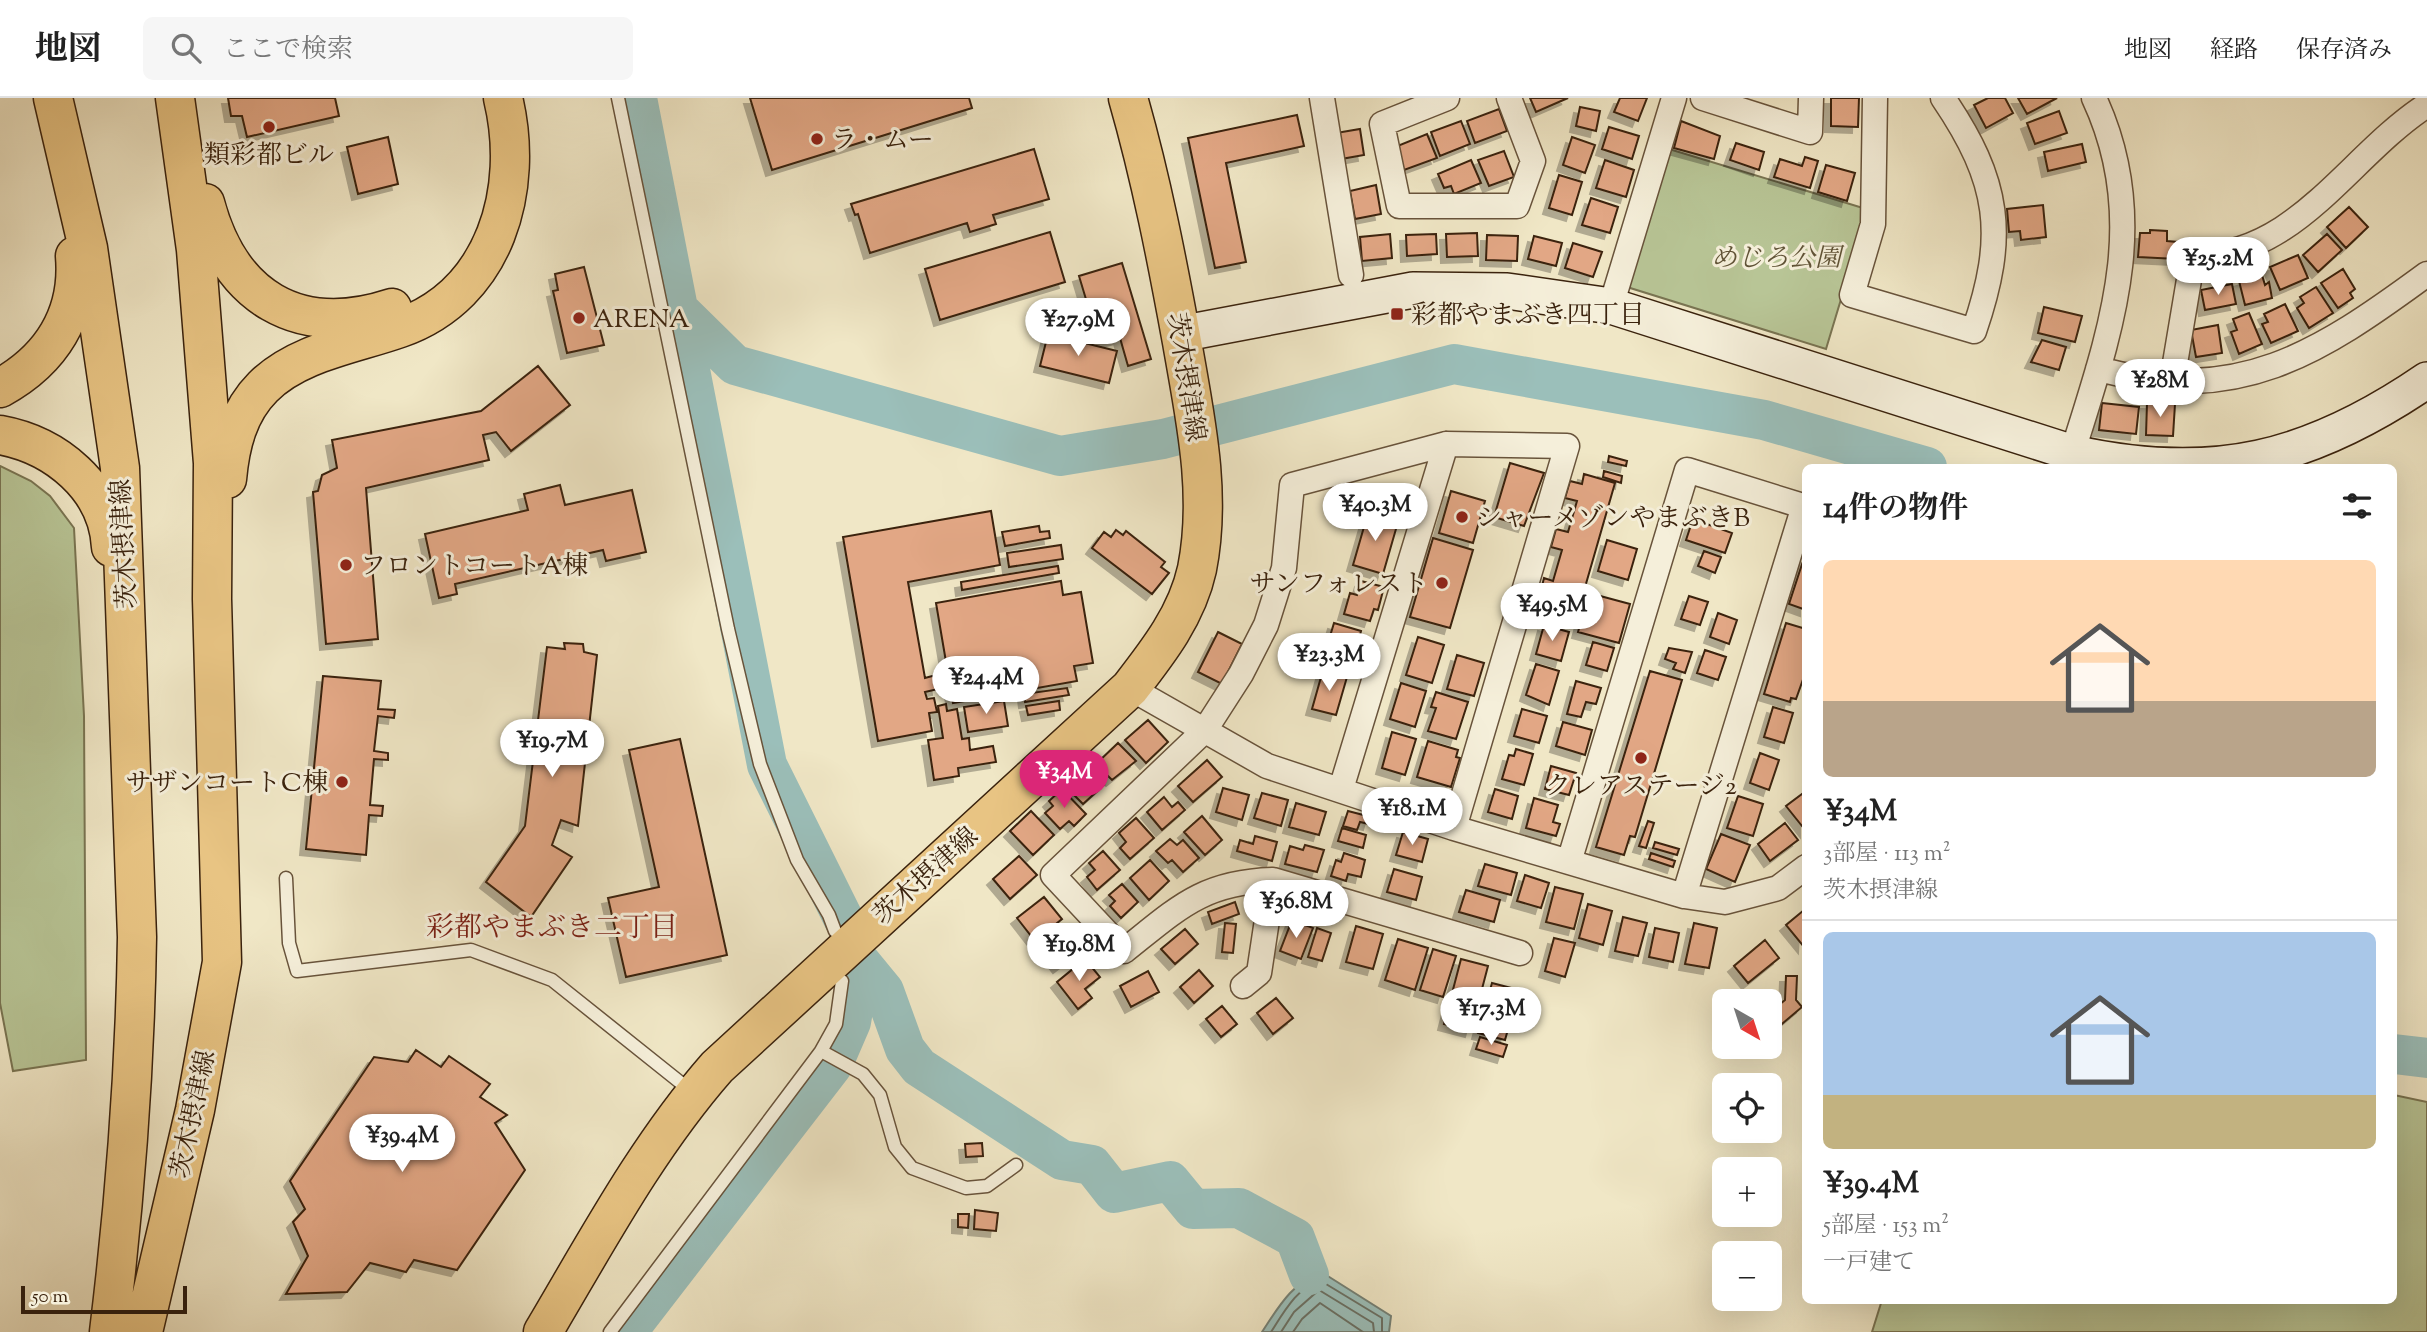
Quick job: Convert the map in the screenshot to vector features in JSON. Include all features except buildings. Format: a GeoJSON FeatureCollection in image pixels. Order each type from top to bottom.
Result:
{"type":"FeatureCollection","features":[{"type":"Feature","properties":{"kind":"main road","name":"茨木摂津線"},"geometry":{"type":"LineString","coordinates":[[52,98],[88,248],[120,468],[137,937],[125,1202],[109,1332]]}},
{"type":"Feature","properties":{"kind":"main road","name":"茨木摂津線"},"geometry":{"type":"LineString","coordinates":[[143,1332],[195,1110],[222,962],[212,599],[213,463],[204,323],[175,98]]}},
{"type":"Feature","properties":{"kind":"main road"},"geometry":{"type":"LineString","coordinates":[[186,98],[208,217],[232,266],[250,288],[276,306],[302,315],[330,319],[364,316],[406,302],[430,287],[459,257],[472,236],[487,167],[488,148],[479,98]]}},
{"type":"Feature","properties":{"kind":"main road","name":"茨木摂津線"},"geometry":{"type":"LineString","coordinates":[[212,599],[225,549],[230,451],[244,412],[264,385],[291,367],[418,320],[442,305],[468,282],[491,247],[506,210],[512,159],[503,98]]}},
{"type":"Feature","properties":{"kind":"main road","name":"茨木摂津線"},"geometry":{"type":"LineString","coordinates":[[543,1332],[635,1175],[694,1094],[752,1034],[1130,688],[1163,644],[1185,605],[1196,570],[1202,531],[1203,476],[1189,382],[1153,196],[1128,98]]}},
{"type":"Feature","properties":{"kind":"main road","name":"茨木摂津線"},"geometry":{"type":"LineString","coordinates":[[0,388],[28,371],[51,347],[65,325],[75,295],[76,262],[64,156]]}},
{"type":"Feature","properties":{"kind":"main road","name":"茨木摂津線"},"geometry":{"type":"LineString","coordinates":[[0,435],[37,445],[55,454],[74,471],[94,497],[108,531],[125,831],[137,937]]}},
{"type":"Feature","properties":{"kind":"street"},"geometry":{"type":"LineString","coordinates":[[1322,98],[1351,275]]}},
{"type":"Feature","properties":{"kind":"street"},"geometry":{"type":"LineString","coordinates":[[1447,98],[1382,124],[1399,206],[1517,206],[1534,161],[1509,98]]}},
{"type":"Feature","properties":{"kind":"street"},"geometry":{"type":"LineString","coordinates":[[1611,306],[1674,98]]}},
{"type":"Feature","properties":{"kind":"street"},"geometry":{"type":"LineString","coordinates":[[1703,98],[1810,132],[1811,98]]}},
{"type":"Feature","properties":{"kind":"street"},"geometry":{"type":"LineString","coordinates":[[1875,98],[1873,224],[1852,295],[1973,331],[1993,263],[1993,208],[1978,156],[1943,98]]}},
{"type":"Feature","properties":{"kind":"street"},"geometry":{"type":"LineString","coordinates":[[2071,460],[2114,317],[2122,263],[2123,223],[2114,157],[2094,98]]}},
{"type":"Feature","properties":{"kind":"street"},"geometry":{"type":"LineString","coordinates":[[2172,381],[2193,256],[2210,256],[2243,248],[2277,234],[2301,217],[2401,124],[2427,106]]}},
{"type":"Feature","properties":{"kind":"street"},"geometry":{"type":"LineString","coordinates":[[2098,369],[2123,376],[2172,381],[2230,377],[2304,354],[2348,331],[2427,274]]}},
{"type":"Feature","properties":{"kind":"street"},"geometry":{"type":"LineString","coordinates":[[1180,334],[1413,290],[1507,291],[1611,306],[2071,460],[2124,464]]}},
{"type":"Feature","properties":{"kind":"street"},"geometry":{"type":"LineString","coordinates":[[2216,464],[2257,459],[2295,449],[2342,431],[2387,408],[2427,380]]}},
{"type":"Feature","properties":{"kind":"street"},"geometry":{"type":"LineString","coordinates":[[1341,789],[1447,444]]}},
{"type":"Feature","properties":{"kind":"street"},"geometry":{"type":"LineString","coordinates":[[1454,828],[1567,446],[1447,444],[1293,485],[1284,568],[1266,625],[1241,674],[1205,730],[1053,874],[1125,951],[1201,894],[1237,881],[1273,880],[1520,953]]}},
{"type":"Feature","properties":{"kind":"street"},"geometry":{"type":"LineString","coordinates":[[1569,862],[1687,470],[1802,505]]}},
{"type":"Feature","properties":{"kind":"street"},"geometry":{"type":"LineString","coordinates":[[1684,896],[1802,516]]}},
{"type":"Feature","properties":{"kind":"street"},"geometry":{"type":"LineString","coordinates":[[1130,688],[1267,766],[1454,828],[1684,896],[1726,902],[1778,888],[1802,870]]}},
{"type":"Feature","properties":{"kind":"street"},"geometry":{"type":"LineString","coordinates":[[1242,986],[1259,973],[1273,880]]}},
{"type":"Feature","properties":{"kind":"lane"},"geometry":{"type":"LineString","coordinates":[[618,98],[727,629],[761,764],[797,860],[835,931]]}},
{"type":"Feature","properties":{"kind":"lane"},"geometry":{"type":"LineString","coordinates":[[286,878],[289,943],[297,971],[471,950],[552,980],[694,1094]]}},
{"type":"Feature","properties":{"kind":"lane"},"geometry":{"type":"LineString","coordinates":[[610,1332],[822,1051],[836,1024],[842,981]]}},
{"type":"Feature","properties":{"kind":"lane"},"geometry":{"type":"LineString","coordinates":[[822,1051],[863,1074],[880,1096],[895,1147],[912,1168],[966,1188],[987,1186],[1016,1165]]}},
{"type":"Feature","properties":{"kind":"green space","name":"めじろ公園"},"geometry":{"type":"Polygon","coordinates":[[[1669,149],[1863,208],[1864,223],[1826,349],[1627,287],[1669,149]]]}},
{"type":"Feature","properties":{"kind":"green space"},"geometry":{"type":"Polygon","coordinates":[[[0,466],[31,481],[50,496],[74,528],[84,716],[86,1060],[13,1071],[0,1003],[0,466]]]}},
{"type":"Feature","properties":{"kind":"green space"},"geometry":{"type":"Polygon","coordinates":[[[2397,1096],[2427,1102],[2427,1332],[1872,1332],[1881,1304],[2397,1304],[2397,1096]]]}},
{"type":"Feature","properties":{"kind":"water"},"geometry":{"type":"Polygon","coordinates":[[[1323,1273],[1391,1316],[1389,1332],[1262,1332],[1295,1288],[1323,1273]]]}},
{"type":"Feature","properties":{"kind":"waterway"},"geometry":{"type":"LineString","coordinates":[[637,98],[767,765],[844,920]]}},
{"type":"Feature","properties":{"kind":"waterway"},"geometry":{"type":"LineString","coordinates":[[680,311],[735,365],[1060,456],[1163,439],[1454,364],[1764,420],[1917,464]]}},
{"type":"Feature","properties":{"kind":"waterway"},"geometry":{"type":"LineString","coordinates":[[861,963],[884,991],[905,1049],[919,1067],[1062,1160],[1092,1165],[1114,1193],[1170,1181],[1193,1209],[1239,1208],[1295,1238],[1309,1275]]}},
{"type":"Feature","properties":{"kind":"waterway"},"geometry":{"type":"LineString","coordinates":[[627,1332],[832,1066],[851,1022],[861,963]]}},
{"type":"Feature","properties":{"kind":"waterway"},"geometry":{"type":"LineString","coordinates":[[2397,1054],[2427,1058]]}},
{"type":"Feature","properties":{"kind":"place","name":"類彩都ビル"},"geometry":{"type":"Point","coordinates":[269,127]}},
{"type":"Feature","properties":{"kind":"place","name":"ラ・ムー"},"geometry":{"type":"Point","coordinates":[817,139]}},
{"type":"Feature","properties":{"kind":"place","name":"彩都やまぶき四丁目"},"geometry":{"type":"Point","coordinates":[1397,314]}},
{"type":"Feature","properties":{"kind":"place","name":"ARENA"},"geometry":{"type":"Point","coordinates":[579,318]}},
{"type":"Feature","properties":{"kind":"place","name":"シャーメゾンやまぶきB"},"geometry":{"type":"Point","coordinates":[1462,517]}},
{"type":"Feature","properties":{"kind":"place","name":"フロントコートA棟"},"geometry":{"type":"Point","coordinates":[346,565]}},
{"type":"Feature","properties":{"kind":"place","name":"サンフォレスト"},"geometry":{"type":"Point","coordinates":[1442,583]}},
{"type":"Feature","properties":{"kind":"place","name":"クレアステージ2"},"geometry":{"type":"Point","coordinates":[1641,758]}},
{"type":"Feature","properties":{"kind":"place","name":"サザンコートC棟"},"geometry":{"type":"Point","coordinates":[342,782]}},
{"type":"Feature","properties":{"kind":"district","name":"彩都やまぶき二丁目"},"geometry":{"type":"Point","coordinates":[552,926]}}]}
